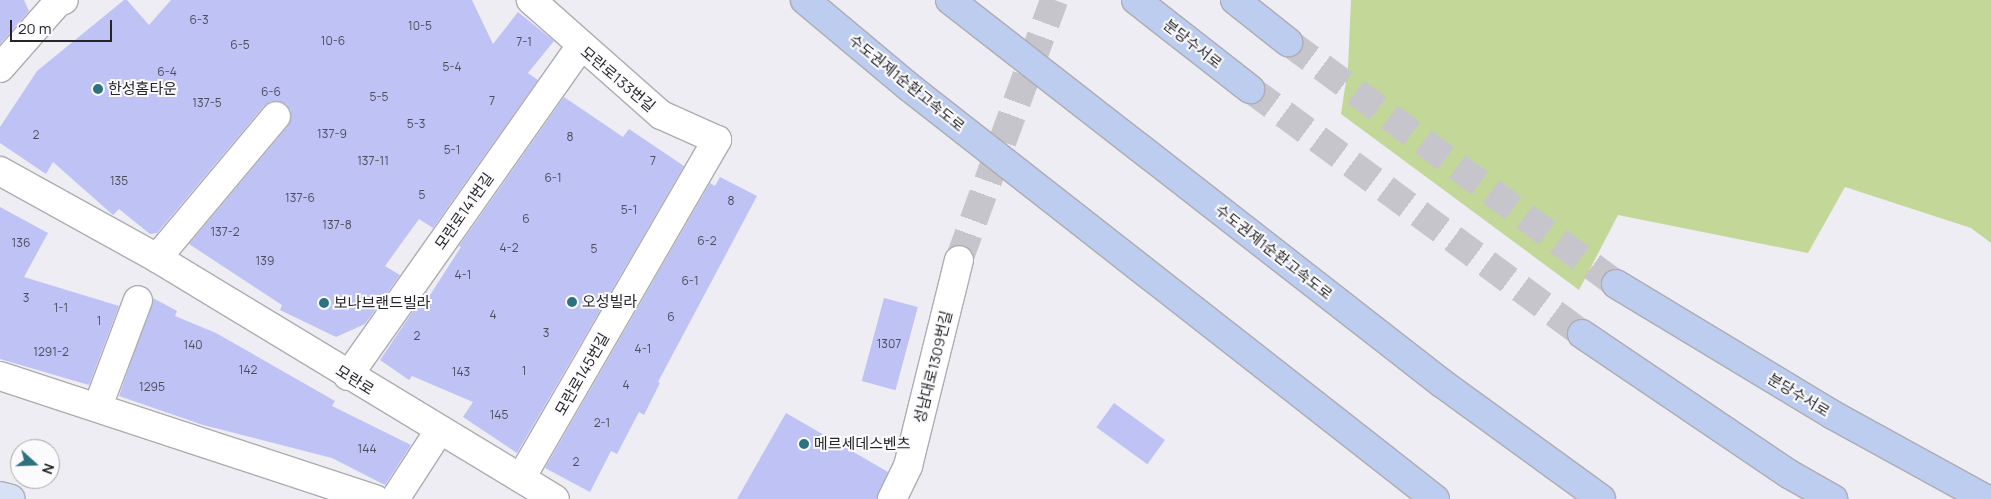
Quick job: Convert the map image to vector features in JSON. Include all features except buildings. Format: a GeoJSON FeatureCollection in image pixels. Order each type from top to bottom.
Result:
{"type":"FeatureCollection","features":[{"type":"Feature","properties":{"kind":"highway","name":"수도권제1순환고속도로"},"geometry":{"type":"LineString","coordinates":[[805,0],[909,87],[1435,499]]}},
{"type":"Feature","properties":{"kind":"highway","name":"수도권제1순환고속도로"},"geometry":{"type":"LineString","coordinates":[[950,0],[1443,384],[1601,499]]}},
{"type":"Feature","properties":{"kind":"highway","name":"분당수서로"},"geometry":{"type":"LineString","coordinates":[[1136,0],[1250,89]]}},
{"type":"Feature","properties":{"kind":"highway"},"geometry":{"type":"LineString","coordinates":[[1235,0],[1288,42]]}},
{"type":"Feature","properties":{"kind":"highway","name":"분당수서로"},"geometry":{"type":"LineString","coordinates":[[1616,284],[1833,415],[1986,499]]}},
{"type":"Feature","properties":{"kind":"highway"},"geometry":{"type":"LineString","coordinates":[[1582,334],[1788,474],[1833,499]]}},
{"type":"Feature","properties":{"kind":"main road"},"geometry":{"type":"LineString","coordinates":[[0,496],[11,499]]}},
{"type":"Feature","properties":{"kind":"street"},"geometry":{"type":"LineString","coordinates":[[0,68],[58,2],[64,0]]}},
{"type":"Feature","properties":{"kind":"street","name":"모란로133번길"},"geometry":{"type":"LineString","coordinates":[[531,0],[580,47],[661,115],[718,140]]}},
{"type":"Feature","properties":{"kind":"street","name":"모란로141번길"},"geometry":{"type":"LineString","coordinates":[[348,376],[580,47]]}},
{"type":"Feature","properties":{"kind":"street"},"geometry":{"type":"LineString","coordinates":[[157,258],[276,116]]}},
{"type":"Feature","properties":{"kind":"street","name":"모란로145번길"},"geometry":{"type":"LineString","coordinates":[[521,478],[718,140]]}},
{"type":"Feature","properties":{"kind":"street","name":"모란로"},"geometry":{"type":"LineString","coordinates":[[0,171],[157,258],[348,376],[555,499]]}},
{"type":"Feature","properties":{"kind":"street","name":"성남대로1309번길"},"geometry":{"type":"LineString","coordinates":[[892,499],[908,466],[959,260]]}},
{"type":"Feature","properties":{"kind":"street"},"geometry":{"type":"LineString","coordinates":[[98,406],[138,300]]}},
{"type":"Feature","properties":{"kind":"street"},"geometry":{"type":"LineString","coordinates":[[0,376],[98,406],[375,499]]}},
{"type":"Feature","properties":{"kind":"street"},"geometry":{"type":"LineString","coordinates":[[395,499],[439,431]]}},
{"type":"Feature","properties":{"kind":"green space"},"geometry":{"type":"Polygon","coordinates":[[[1351,0],[1991,0],[1991,243],[1971,228],[1845,187],[1808,253],[1618,215],[1579,290],[1341,114],[1348,68],[1351,0]]]}},
{"type":"Feature","properties":{"kind":"tunnel"},"geometry":{"type":"LineString","coordinates":[[959,260],[1054,0]]}},
{"type":"Feature","properties":{"kind":"tunnel"},"geometry":{"type":"LineString","coordinates":[[1288,42],[1616,284]]}},
{"type":"Feature","properties":{"kind":"tunnel"},"geometry":{"type":"LineString","coordinates":[[1250,89],[1582,334]]}},
{"type":"Feature","properties":{"kind":"place","name":"한성홈타운"},"geometry":{"type":"Point","coordinates":[98,89]}},
{"type":"Feature","properties":{"kind":"place","name":"오성빌라"},"geometry":{"type":"Point","coordinates":[572,302]}},
{"type":"Feature","properties":{"kind":"place","name":"보나브랜드빌라"},"geometry":{"type":"Point","coordinates":[324,303]}},
{"type":"Feature","properties":{"kind":"place","name":"메르세데스벤츠"},"geometry":{"type":"Point","coordinates":[804,444]}}]}
